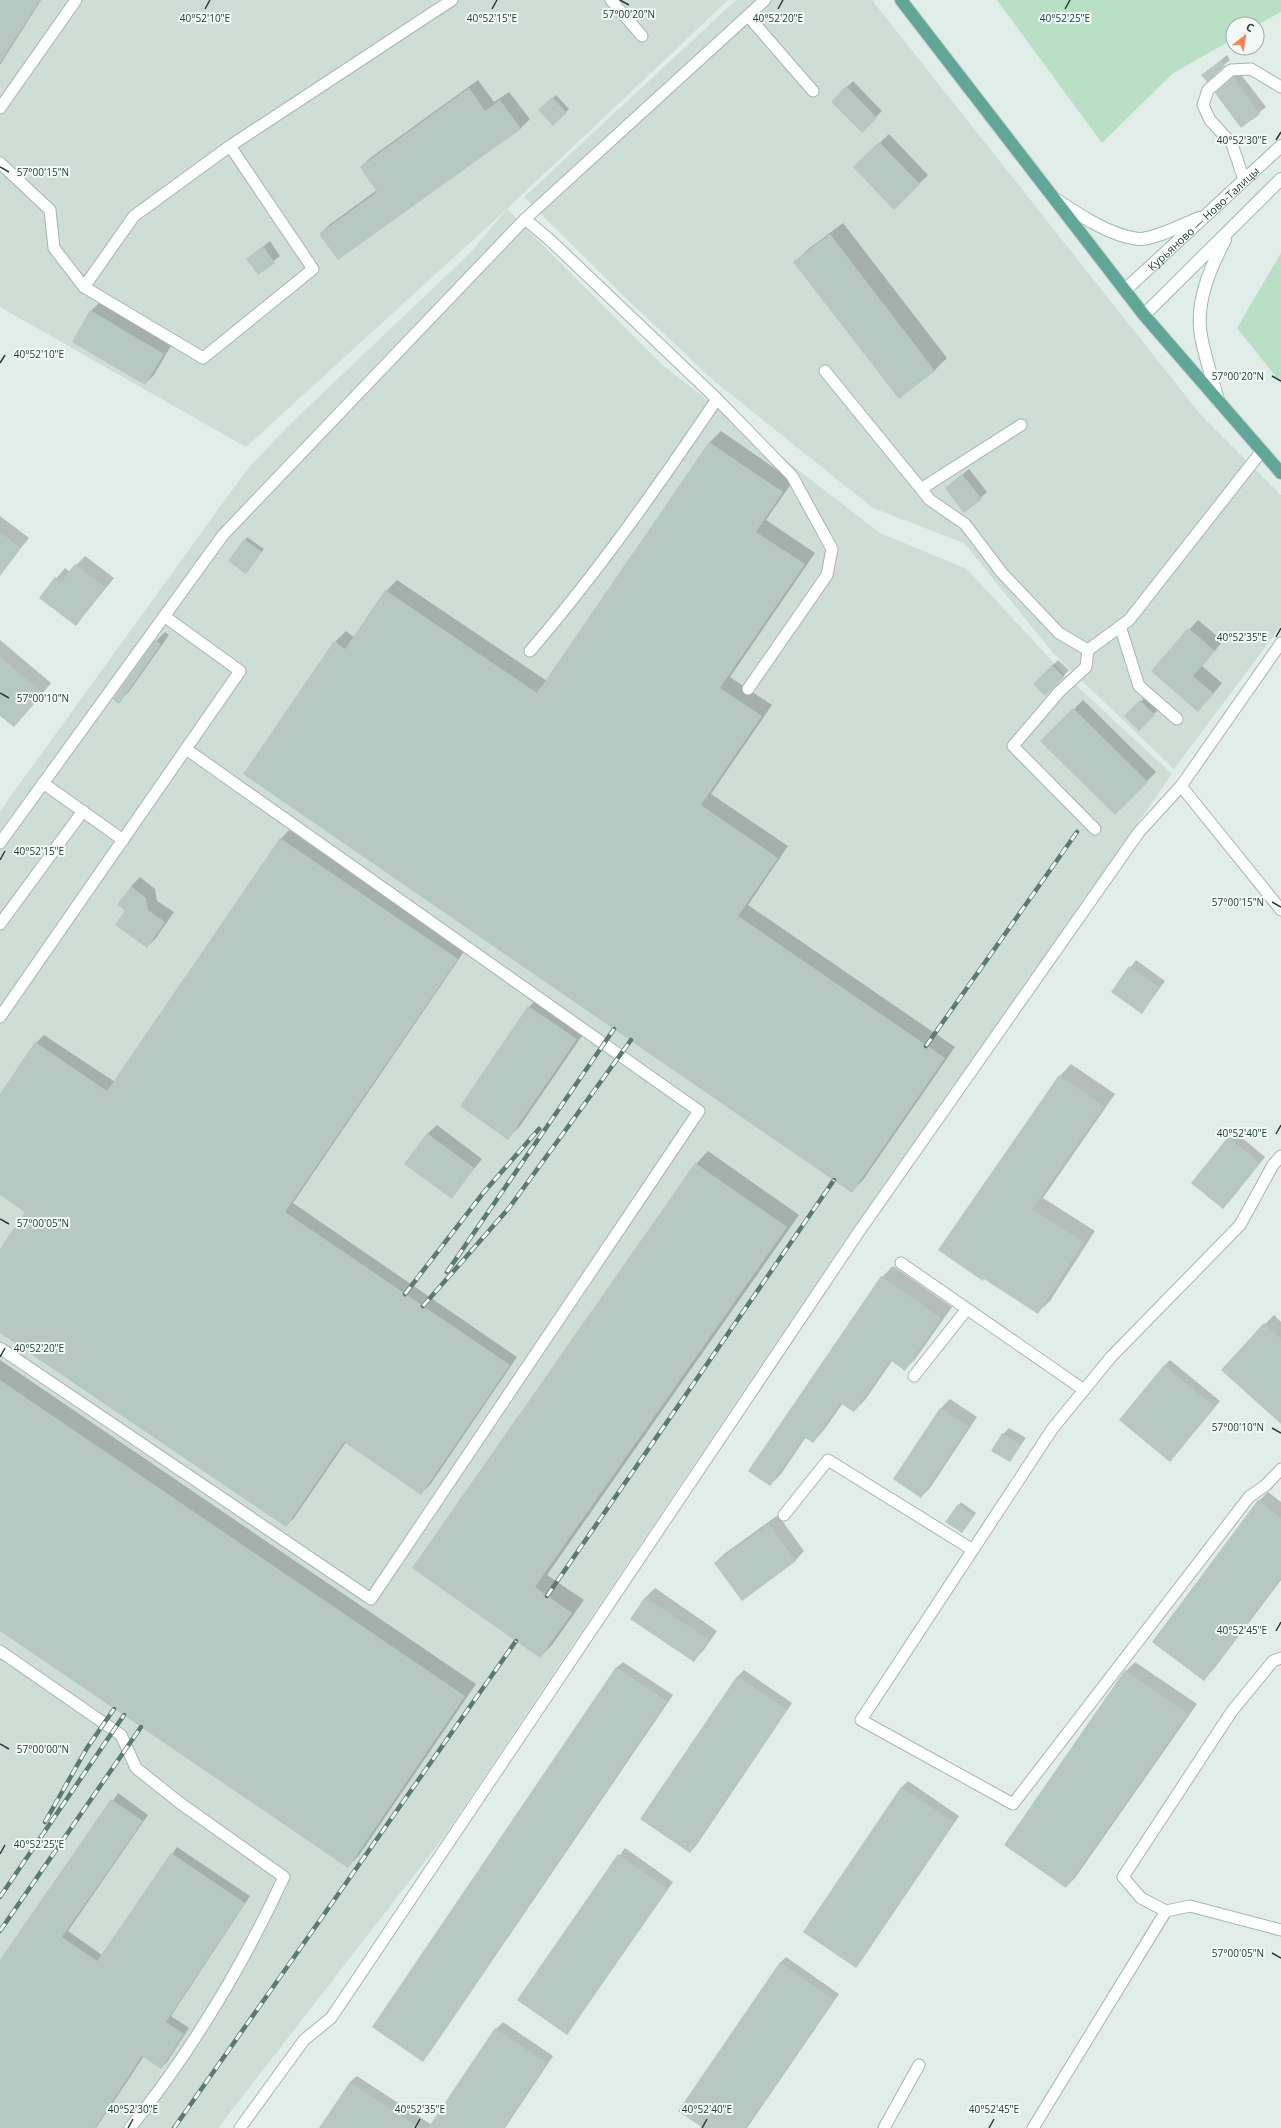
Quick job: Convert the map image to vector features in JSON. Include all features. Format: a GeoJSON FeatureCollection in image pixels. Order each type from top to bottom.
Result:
{"type":"FeatureCollection","features":[{"type":"Feature","properties":{"kind":"main road"},"geometry":{"type":"LineString","coordinates":[[901,0],[1144,315],[1261,452],[1281,473]]}},
{"type":"Feature","properties":{"kind":"main road","name":"Курьяново — Ново-Талицы"},"geometry":{"type":"LineString","coordinates":[[1125,290],[1281,146]]}},
{"type":"Feature","properties":{"kind":"main road"},"geometry":{"type":"LineString","coordinates":[[1144,315],[1281,179]]}},
{"type":"Feature","properties":{"kind":"main road"},"geometry":{"type":"LineString","coordinates":[[1055,199],[1092,223],[1138,239],[1154,236],[1206,216]]}},
{"type":"Feature","properties":{"kind":"main road"},"geometry":{"type":"LineString","coordinates":[[1218,402],[1201,335],[1200,306],[1210,271],[1230,229]]}},
{"type":"Feature","properties":{"kind":"lane"},"geometry":{"type":"LineString","coordinates":[[0,108],[76,0]]}},
{"type":"Feature","properties":{"kind":"lane"},"geometry":{"type":"LineString","coordinates":[[84,287],[134,216],[230,146],[452,0]]}},
{"type":"Feature","properties":{"kind":"lane"},"geometry":{"type":"LineString","coordinates":[[611,0],[642,36]]}},
{"type":"Feature","properties":{"kind":"lane"},"geometry":{"type":"LineString","coordinates":[[0,844],[223,535],[525,220],[765,0]]}},
{"type":"Feature","properties":{"kind":"lane"},"geometry":{"type":"LineString","coordinates":[[748,16],[813,91]]}},
{"type":"Feature","properties":{"kind":"lane"},"geometry":{"type":"LineString","coordinates":[[1244,180],[1232,144],[1210,120],[1203,105],[1208,90],[1231,70],[1251,69],[1281,87]]}},
{"type":"Feature","properties":{"kind":"lane"},"geometry":{"type":"LineString","coordinates":[[0,163],[50,210],[54,248],[84,287],[203,358],[313,269],[230,146]]}},
{"type":"Feature","properties":{"kind":"lane"},"geometry":{"type":"LineString","coordinates":[[525,220],[550,240],[717,398],[792,476],[832,549],[827,575],[748,689]]}},
{"type":"Feature","properties":{"kind":"lane"},"geometry":{"type":"LineString","coordinates":[[825,371],[930,500],[965,524],[1002,573],[1059,633],[1088,650]]}},
{"type":"Feature","properties":{"kind":"lane"},"geometry":{"type":"LineString","coordinates":[[530,651],[572,602],[684,448],[717,398]]}},
{"type":"Feature","properties":{"kind":"lane"},"geometry":{"type":"LineString","coordinates":[[921,489],[1021,425]]}},
{"type":"Feature","properties":{"kind":"lane"},"geometry":{"type":"LineString","coordinates":[[1095,829],[1013,746],[1059,692],[1086,667],[1088,650],[1129,620],[1261,452]]}},
{"type":"Feature","properties":{"kind":"lane"},"geometry":{"type":"LineString","coordinates":[[0,1017],[240,670],[164,616]]}},
{"type":"Feature","properties":{"kind":"lane"},"geometry":{"type":"LineString","coordinates":[[1120,626],[1139,686],[1177,719]]}},
{"type":"Feature","properties":{"kind":"lane"},"geometry":{"type":"LineString","coordinates":[[240,2128],[304,2040],[331,2018],[858,1233],[1139,832],[1180,786],[1281,643]]}},
{"type":"Feature","properties":{"kind":"lane"},"geometry":{"type":"LineString","coordinates":[[0,1348],[371,1599],[699,1111],[186,749]]}},
{"type":"Feature","properties":{"kind":"lane"},"geometry":{"type":"LineString","coordinates":[[43,783],[123,840]]}},
{"type":"Feature","properties":{"kind":"lane"},"geometry":{"type":"LineString","coordinates":[[1180,786],[1281,910]]}},
{"type":"Feature","properties":{"kind":"lane"},"geometry":{"type":"LineString","coordinates":[[0,924],[83,811]]}},
{"type":"Feature","properties":{"kind":"lane"},"geometry":{"type":"LineString","coordinates":[[1281,1156],[1272,1165],[1240,1226],[1112,1357],[1053,1428],[861,1720],[1013,1804],[1249,1497],[1266,1485],[1281,1469]]}},
{"type":"Feature","properties":{"kind":"lane"},"geometry":{"type":"LineString","coordinates":[[901,1263],[1084,1390]]}},
{"type":"Feature","properties":{"kind":"lane"},"geometry":{"type":"LineString","coordinates":[[914,1376],[967,1309]]}},
{"type":"Feature","properties":{"kind":"lane"},"geometry":{"type":"LineString","coordinates":[[784,1515],[828,1460],[973,1550]]}},
{"type":"Feature","properties":{"kind":"lane"},"geometry":{"type":"LineString","coordinates":[[0,1651],[121,1735],[136,1768],[180,1803],[284,1877],[262,1924],[199,2030],[159,2092],[130,2128]]}},
{"type":"Feature","properties":{"kind":"lane"},"geometry":{"type":"LineString","coordinates":[[1281,1658],[1273,1661],[1232,1711],[1123,1876],[1141,1898],[1166,1911],[1190,1906],[1281,1930]]}},
{"type":"Feature","properties":{"kind":"lane"},"geometry":{"type":"LineString","coordinates":[[1033,2128],[1166,1911]]}},
{"type":"Feature","properties":{"kind":"lane"},"geometry":{"type":"LineString","coordinates":[[884,2128],[919,2066]]}},
{"type":"Feature","properties":{"kind":"shaded area"},"geometry":{"type":"Polygon","coordinates":[[[0,0],[728,0],[507,209],[246,447],[0,307],[0,0]]]}},
{"type":"Feature","properties":{"kind":"shaded area"},"geometry":{"type":"Polygon","coordinates":[[[736,0],[872,0],[1200,414],[1281,495],[1281,626],[1174,769],[1053,653],[964,543],[873,508],[713,380],[628,300],[524,197],[736,0]]]}},
{"type":"Feature","properties":{"kind":"shaded area"},"geometry":{"type":"Polygon","coordinates":[[[507,209],[661,364],[880,533],[967,569],[1065,675],[1172,774],[833,1258],[443,1838],[218,2128],[0,2128],[0,811],[246,471],[285,429],[471,252],[507,209]]]}},
{"type":"Feature","properties":{"kind":"green space"},"geometry":{"type":"Polygon","coordinates":[[[997,0],[1281,0],[1281,12],[1265,21],[1265,16],[1225,16],[1225,44],[1172,74],[1102,143],[997,0]]]}},
{"type":"Feature","properties":{"kind":"green space"},"geometry":{"type":"Polygon","coordinates":[[[1281,253],[1281,383],[1237,328],[1281,253]]]}},
{"type":"Feature","properties":{"kind":"building"},"geometry":{"type":"Polygon","coordinates":[[[0,0],[40,0],[0,63],[0,0]]]}},
{"type":"Feature","properties":{"kind":"building"},"geometry":{"type":"Polygon","coordinates":[[[1220,61],[1225,66],[1207,82],[1201,75],[1220,61]]]}},
{"type":"Feature","properties":{"kind":"building"},"geometry":{"type":"Polygon","coordinates":[[[1233,77],[1260,114],[1241,128],[1215,93],[1233,77]]]}},
{"type":"Feature","properties":{"kind":"building"},"geometry":{"type":"Polygon","coordinates":[[[846,86],[877,118],[862,133],[831,102],[846,86]]]}},
{"type":"Feature","properties":{"kind":"building"},"geometry":{"type":"Polygon","coordinates":[[[469,88],[485,111],[500,100],[521,129],[338,260],[319,234],[377,192],[360,167],[469,88]]]}},
{"type":"Feature","properties":{"kind":"building"},"geometry":{"type":"Polygon","coordinates":[[[552,97],[567,113],[553,126],[538,110],[552,97]]]}},
{"type":"Feature","properties":{"kind":"building"},"geometry":{"type":"Polygon","coordinates":[[[879,142],[920,184],[894,210],[853,167],[879,142]]]}},
{"type":"Feature","properties":{"kind":"building"},"geometry":{"type":"Polygon","coordinates":[[[830,234],[935,371],[899,399],[793,262],[830,234]]]}},
{"type":"Feature","properties":{"kind":"building"},"geometry":{"type":"Polygon","coordinates":[[[263,246],[275,263],[258,275],[246,259],[263,246]]]}},
{"type":"Feature","properties":{"kind":"building"},"geometry":{"type":"Polygon","coordinates":[[[90,310],[164,354],[145,385],[72,342],[90,310]]]}},
{"type":"Feature","properties":{"kind":"building"},"geometry":{"type":"Polygon","coordinates":[[[709,442],[783,492],[756,532],[805,564],[720,688],[762,716],[701,805],[778,858],[738,916],[945,1058],[852,1193],[243,774],[334,641],[345,649],[385,590],[537,693],[709,442]]]}},
{"type":"Feature","properties":{"kind":"building"},"geometry":{"type":"Polygon","coordinates":[[[962,474],[982,499],[964,513],[945,488],[962,474]]]}},
{"type":"Feature","properties":{"kind":"building"},"geometry":{"type":"Polygon","coordinates":[[[0,532],[21,548],[0,576],[0,532]]]}},
{"type":"Feature","properties":{"kind":"building"},"geometry":{"type":"Polygon","coordinates":[[[244,539],[262,552],[246,574],[228,561],[244,539]]]}},
{"type":"Feature","properties":{"kind":"building"},"geometry":{"type":"Polygon","coordinates":[[[75,564],[105,587],[76,626],[39,598],[55,577],[61,582],[75,564]]]}},
{"type":"Feature","properties":{"kind":"building"},"geometry":{"type":"Polygon","coordinates":[[[1188,628],[1215,651],[1193,676],[1213,693],[1198,712],[1151,671],[1188,628]]]}},
{"type":"Feature","properties":{"kind":"building"},"geometry":{"type":"Polygon","coordinates":[[[155,640],[161,644],[119,704],[113,699],[155,640]]]}},
{"type":"Feature","properties":{"kind":"building"},"geometry":{"type":"Polygon","coordinates":[[[0,657],[43,693],[14,727],[0,716],[0,657]]]}},
{"type":"Feature","properties":{"kind":"building"},"geometry":{"type":"Polygon","coordinates":[[[1052,665],[1064,677],[1045,696],[1033,684],[1052,665]]]}},
{"type":"Feature","properties":{"kind":"building"},"geometry":{"type":"Polygon","coordinates":[[[1140,700],[1155,715],[1139,731],[1124,716],[1140,700]]]}},
{"type":"Feature","properties":{"kind":"building"},"geometry":{"type":"Polygon","coordinates":[[[1073,708],[1148,782],[1115,815],[1040,741],[1073,708]]]}},
{"type":"Feature","properties":{"kind":"building"},"geometry":{"type":"Polygon","coordinates":[[[280,838],[458,959],[285,1212],[510,1365],[421,1495],[344,1442],[286,1527],[0,1333],[0,1249],[25,1212],[0,1195],[0,1094],[35,1042],[107,1091],[280,838]]]}},
{"type":"Feature","properties":{"kind":"building"},"geometry":{"type":"Polygon","coordinates":[[[131,886],[146,898],[148,910],[165,922],[147,948],[115,925],[125,910],[117,905],[131,886]]]}},
{"type":"Feature","properties":{"kind":"building"},"geometry":{"type":"Polygon","coordinates":[[[1129,966],[1160,987],[1142,1014],[1111,992],[1129,966]]]}},
{"type":"Feature","properties":{"kind":"building"},"geometry":{"type":"Polygon","coordinates":[[[528,1006],[577,1039],[508,1140],[460,1106],[528,1006]]]}},
{"type":"Feature","properties":{"kind":"building"},"geometry":{"type":"Polygon","coordinates":[[[1059,1075],[1104,1106],[1032,1209],[1084,1242],[1038,1314],[984,1279],[983,1281],[938,1250],[1059,1075]]]}},
{"type":"Feature","properties":{"kind":"building"},"geometry":{"type":"Polygon","coordinates":[[[427,1133],[474,1168],[452,1199],[404,1164],[427,1133]]]}},
{"type":"Feature","properties":{"kind":"building"},"geometry":{"type":"Polygon","coordinates":[[[1228,1137],[1260,1163],[1223,1209],[1191,1183],[1228,1137]]]}},
{"type":"Feature","properties":{"kind":"building"},"geometry":{"type":"Polygon","coordinates":[[[695,1163],[787,1227],[535,1587],[572,1613],[540,1658],[412,1568],[695,1163]]]}},
{"type":"Feature","properties":{"kind":"building"},"geometry":{"type":"Polygon","coordinates":[[[881,1276],[941,1318],[905,1371],[890,1360],[854,1412],[840,1403],[813,1443],[804,1437],[770,1486],[748,1471],[881,1276]]]}},
{"type":"Feature","properties":{"kind":"building"},"geometry":{"type":"Polygon","coordinates":[[[1264,1323],[1281,1339],[1281,1424],[1221,1370],[1264,1323]]]}},
{"type":"Feature","properties":{"kind":"building"},"geometry":{"type":"Polygon","coordinates":[[[1164,1365],[1215,1407],[1170,1462],[1119,1420],[1164,1365]]]}},
{"type":"Feature","properties":{"kind":"building"},"geometry":{"type":"Polygon","coordinates":[[[0,1380],[465,1696],[348,1868],[0,1631],[0,1380]]]}},
{"type":"Feature","properties":{"kind":"building"},"geometry":{"type":"Polygon","coordinates":[[[940,1408],[969,1426],[921,1498],[893,1479],[940,1408]]]}},
{"type":"Feature","properties":{"kind":"building"},"geometry":{"type":"Polygon","coordinates":[[[1002,1433],[1021,1445],[1010,1462],[991,1451],[1002,1433]]]}},
{"type":"Feature","properties":{"kind":"building"},"geometry":{"type":"Polygon","coordinates":[[[1258,1500],[1281,1518],[1281,1578],[1204,1681],[1152,1642],[1258,1500]]]}},
{"type":"Feature","properties":{"kind":"building"},"geometry":{"type":"Polygon","coordinates":[[[958,1504],[974,1516],[962,1533],[945,1522],[958,1504]]]}},
{"type":"Feature","properties":{"kind":"building"},"geometry":{"type":"Polygon","coordinates":[[[769,1524],[796,1561],[742,1601],[714,1563],[769,1524]]]}},
{"type":"Feature","properties":{"kind":"building"},"geometry":{"type":"Polygon","coordinates":[[[645,1597],[709,1640],[694,1662],[630,1619],[645,1597]]]}},
{"type":"Feature","properties":{"kind":"building"},"geometry":{"type":"Polygon","coordinates":[[[616,1667],[667,1701],[423,2062],[372,2027],[616,1667]]]}},
{"type":"Feature","properties":{"kind":"building"},"geometry":{"type":"Polygon","coordinates":[[[1125,1670],[1188,1714],[1066,1888],[1004,1845],[1125,1670]]]}},
{"type":"Feature","properties":{"kind":"building"},"geometry":{"type":"Polygon","coordinates":[[[737,1676],[787,1710],[690,1853],[640,1819],[737,1676]]]}},
{"type":"Feature","properties":{"kind":"building"},"geometry":{"type":"Polygon","coordinates":[[[901,1787],[954,1822],[856,1968],[803,1932],[901,1787]]]}},
{"type":"Feature","properties":{"kind":"building"},"geometry":{"type":"Polygon","coordinates":[[[111,1799],[143,1821],[62,1937],[97,1961],[171,1853],[245,1903],[166,2022],[184,2034],[161,2069],[142,2056],[95,2128],[0,2128],[0,1960],[111,1799]]]}},
{"type":"Feature","properties":{"kind":"building"},"geometry":{"type":"Polygon","coordinates":[[[618,1854],[668,1889],[567,2035],[517,2000],[618,1854]]]}},
{"type":"Feature","properties":{"kind":"building"},"geometry":{"type":"Polygon","coordinates":[[[780,1962],[834,2000],[746,2128],[703,2128],[678,2111],[780,1962]]]}},
{"type":"Feature","properties":{"kind":"building"},"geometry":{"type":"Polygon","coordinates":[[[495,2028],[547,2063],[504,2128],[428,2128],[495,2028]]]}},
{"type":"Feature","properties":{"kind":"building"},"geometry":{"type":"Polygon","coordinates":[[[350,2082],[420,2128],[319,2128],[350,2082]]]}},
{"type":"Feature","properties":{"kind":"railway"},"geometry":{"type":"LineString","coordinates":[[926,1046],[1077,832]]}},
{"type":"Feature","properties":{"kind":"railway"},"geometry":{"type":"LineString","coordinates":[[447,1272],[614,1029]]}},
{"type":"Feature","properties":{"kind":"railway"},"geometry":{"type":"LineString","coordinates":[[423,1306],[509,1208],[631,1040]]}},
{"type":"Feature","properties":{"kind":"railway"},"geometry":{"type":"LineString","coordinates":[[405,1294],[484,1192],[539,1129]]}},
{"type":"Feature","properties":{"kind":"railway"},"geometry":{"type":"LineString","coordinates":[[547,1596],[834,1180]]}},
{"type":"Feature","properties":{"kind":"railway"},"geometry":{"type":"LineString","coordinates":[[174,2128],[516,1641]]}},
{"type":"Feature","properties":{"kind":"railway"},"geometry":{"type":"LineString","coordinates":[[45,1822],[87,1748],[114,1709]]}},
{"type":"Feature","properties":{"kind":"railway"},"geometry":{"type":"LineString","coordinates":[[0,1897],[124,1715]]}},
{"type":"Feature","properties":{"kind":"railway"},"geometry":{"type":"LineString","coordinates":[[0,1931],[141,1727]]}}]}
